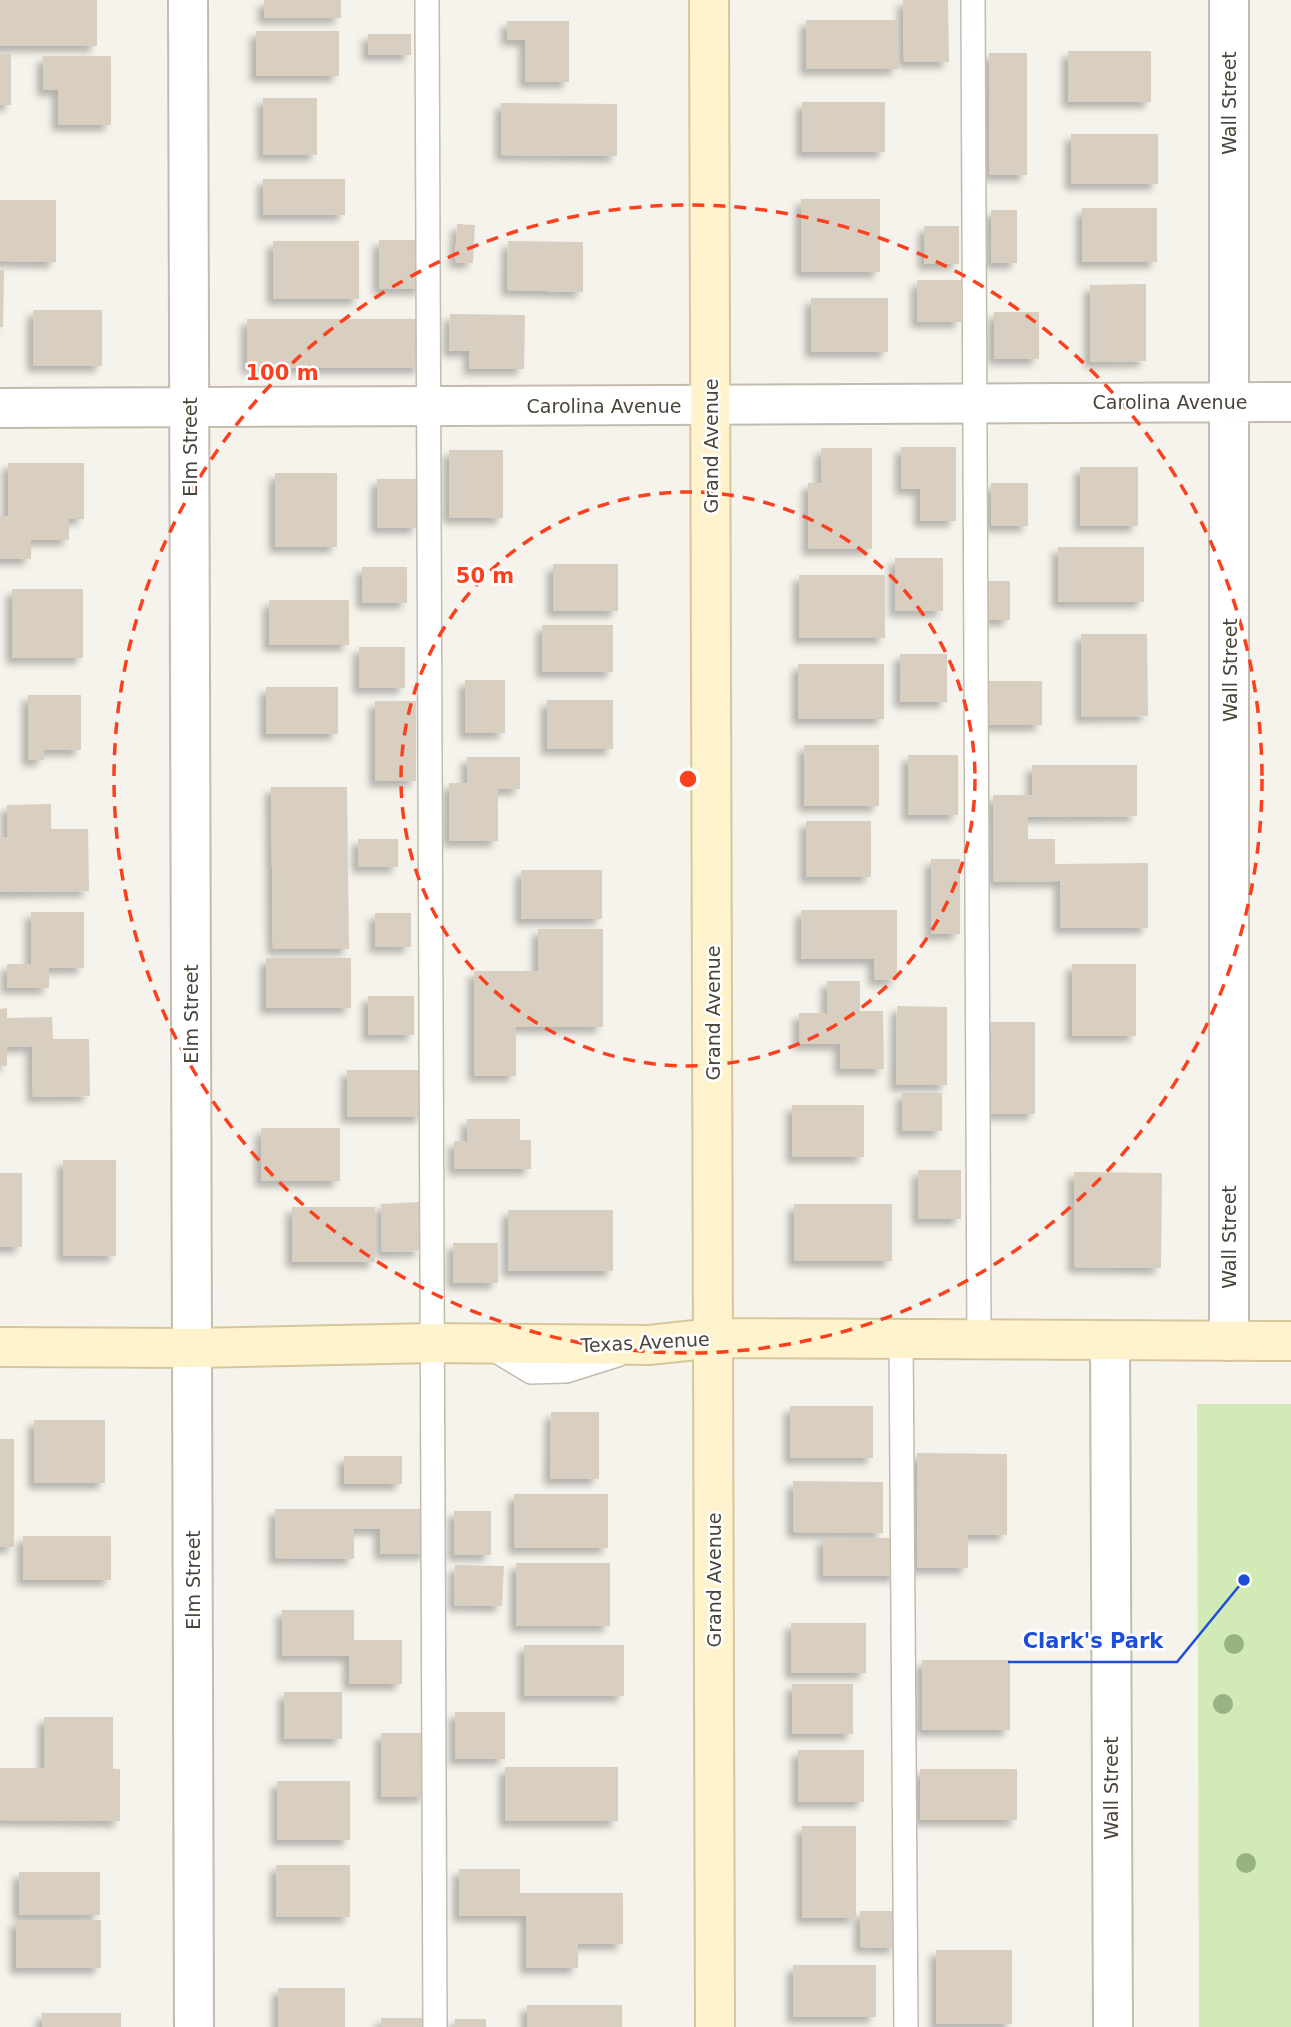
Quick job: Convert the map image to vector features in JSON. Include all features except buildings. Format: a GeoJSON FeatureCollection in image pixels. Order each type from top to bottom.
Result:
{"type":"FeatureCollection","features":[{"type":"Feature","properties":{"kind":"main road","name":"Grand Avenue"},"geometry":{"type":"LineString","coordinates":[[709,0],[715,2027]]}},
{"type":"Feature","properties":{"kind":"main road","name":"Texas Avenue"},"geometry":{"type":"LineString","coordinates":[[0,1347],[192,1348],[432,1343],[649,1345],[714,1338],[1291,1341]]}},
{"type":"Feature","properties":{"kind":"street","name":"Elm Street"},"geometry":{"type":"LineString","coordinates":[[188,0],[194,2027]]}},
{"type":"Feature","properties":{"kind":"street","name":"Wall Street"},"geometry":{"type":"LineString","coordinates":[[1229,0],[1229,1341]]}},
{"type":"Feature","properties":{"kind":"street","name":"Carolina Avenue"},"geometry":{"type":"LineString","coordinates":[[0,408],[1291,402]]}},
{"type":"Feature","properties":{"kind":"street","name":"Wall Street"},"geometry":{"type":"LineString","coordinates":[[1110,1340],[1113,2027]]}},
{"type":"Feature","properties":{"kind":"lane"},"geometry":{"type":"LineString","coordinates":[[427,0],[435,2027]]}},
{"type":"Feature","properties":{"kind":"lane"},"geometry":{"type":"LineString","coordinates":[[973,0],[979,1339]]}},
{"type":"Feature","properties":{"kind":"lane"},"geometry":{"type":"LineString","coordinates":[[901,1339],[906,2027]]}},
{"type":"Feature","properties":{"kind":"green space"},"geometry":{"type":"Polygon","coordinates":[[[1197,1404],[1291,1404],[1291,2027],[1199,2027],[1197,1404]]]}},
{"type":"Feature","properties":{"kind":"place","name":"Clark's Park"},"geometry":{"type":"Point","coordinates":[1244,1580]}}]}
